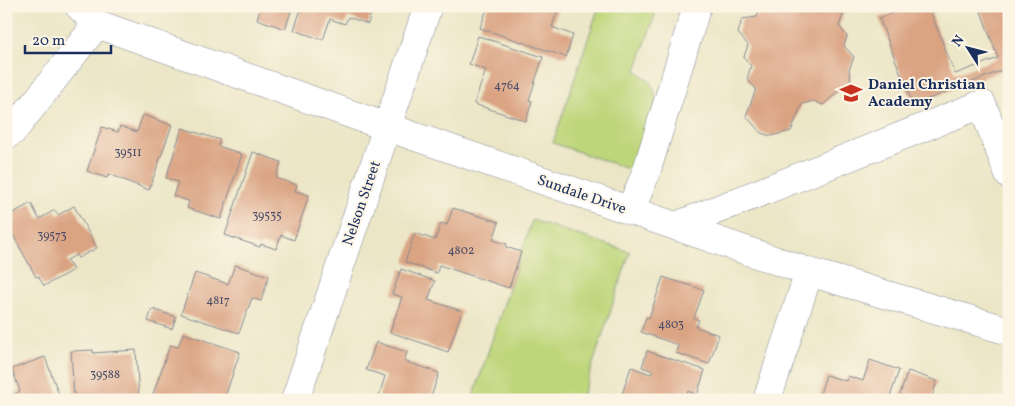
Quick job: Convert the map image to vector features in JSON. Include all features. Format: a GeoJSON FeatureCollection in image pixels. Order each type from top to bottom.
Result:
{"type":"FeatureCollection","features":[{"type":"Feature","properties":{"kind":"street","name":"Nelson Street"},"geometry":{"type":"LineString","coordinates":[[295,400],[428,6]]}},
{"type":"Feature","properties":{"kind":"street"},"geometry":{"type":"LineString","coordinates":[[630,210],[646,173],[697,6]]}},
{"type":"Feature","properties":{"kind":"street","name":"Sundale Drive"},"geometry":{"type":"LineString","coordinates":[[88,15],[387,127],[809,272],[1009,331]]}},
{"type":"Feature","properties":{"kind":"street"},"geometry":{"type":"LineString","coordinates":[[6,135],[13,131],[88,15]]}},
{"type":"Feature","properties":{"kind":"street"},"geometry":{"type":"LineString","coordinates":[[676,226],[982,104],[1009,175]]}},
{"type":"Feature","properties":{"kind":"street"},"geometry":{"type":"LineString","coordinates":[[766,400],[809,272]]}},
{"type":"Feature","properties":{"kind":"green space"},"geometry":{"type":"Polygon","coordinates":[[[599,6],[658,6],[636,70],[648,80],[654,89],[656,100],[647,132],[631,170],[553,143],[599,6]]]}},
{"type":"Feature","properties":{"kind":"green space"},"geometry":{"type":"Polygon","coordinates":[[[532,220],[630,252],[581,400],[472,400],[532,220]]]}},
{"type":"Feature","properties":{"kind":"building"},"geometry":{"type":"Polygon","coordinates":[[[261,6],[293,6],[285,29],[257,19],[261,6]]]}},
{"type":"Feature","properties":{"kind":"building"},"geometry":{"type":"Polygon","coordinates":[[[302,6],[373,6],[368,24],[348,17],[345,24],[330,19],[323,40],[294,30],[302,6]]]}},
{"type":"Feature","properties":{"kind":"building"},"geometry":{"type":"Polygon","coordinates":[[[488,6],[559,6],[552,27],[573,35],[566,57],[480,28],[488,6]]]}},
{"type":"Feature","properties":{"kind":"building"},"geometry":{"type":"Polygon","coordinates":[[[840,6],[844,12],[839,26],[847,36],[844,46],[854,57],[849,70],[851,80],[823,105],[814,101],[802,104],[791,131],[771,136],[761,133],[746,116],[756,89],[747,79],[751,66],[744,57],[748,45],[738,33],[742,19],[757,17],[760,7],[840,6]]]}},
{"type":"Feature","properties":{"kind":"building"},"geometry":{"type":"Polygon","coordinates":[[[911,6],[947,6],[931,13],[955,74],[998,58],[979,6],[1009,6],[1009,86],[1003,70],[913,105],[879,18],[911,6]]]}},
{"type":"Feature","properties":{"kind":"building"},"geometry":{"type":"Polygon","coordinates":[[[478,36],[543,57],[529,100],[532,101],[526,121],[474,104],[486,70],[469,64],[478,36]]]}},
{"type":"Feature","properties":{"kind":"building"},"geometry":{"type":"Polygon","coordinates":[[[143,115],[172,125],[149,190],[109,174],[107,178],[87,171],[102,127],[118,132],[120,126],[137,132],[143,115]]]}},
{"type":"Feature","properties":{"kind":"building"},"geometry":{"type":"Polygon","coordinates":[[[182,128],[220,140],[218,146],[242,154],[221,219],[187,208],[189,201],[173,196],[178,182],[166,178],[182,128]]]}},
{"type":"Feature","properties":{"kind":"building"},"geometry":{"type":"Polygon","coordinates":[[[253,152],[281,162],[276,178],[297,185],[295,191],[309,195],[294,240],[281,235],[276,249],[261,244],[260,247],[225,235],[253,152]]]}},
{"type":"Feature","properties":{"kind":"building"},"geometry":{"type":"Polygon","coordinates":[[[31,203],[39,219],[55,210],[58,215],[74,206],[97,248],[78,258],[76,255],[67,260],[73,270],[44,286],[38,276],[36,277],[6,222],[6,217],[31,203]]]}},
{"type":"Feature","properties":{"kind":"building"},"geometry":{"type":"Polygon","coordinates":[[[453,208],[499,222],[493,240],[507,244],[506,247],[521,252],[509,288],[439,265],[437,273],[405,262],[415,233],[435,240],[441,223],[447,225],[453,208]]]}},
{"type":"Feature","properties":{"kind":"building"},"geometry":{"type":"Polygon","coordinates":[[[235,265],[269,276],[261,301],[252,298],[239,333],[181,314],[195,273],[228,284],[235,265]]]}},
{"type":"Feature","properties":{"kind":"building"},"geometry":{"type":"Polygon","coordinates":[[[401,269],[435,281],[428,300],[462,311],[448,352],[390,332],[402,297],[392,294],[401,269]]]}},
{"type":"Feature","properties":{"kind":"building"},"geometry":{"type":"Polygon","coordinates":[[[663,277],[704,290],[694,318],[699,320],[696,327],[719,335],[709,364],[676,353],[678,345],[641,332],[646,317],[649,318],[663,277]]]}},
{"type":"Feature","properties":{"kind":"building"},"geometry":{"type":"Polygon","coordinates":[[[152,309],[176,317],[172,329],[148,321],[152,309]]]}},
{"type":"Feature","properties":{"kind":"building"},"geometry":{"type":"Polygon","coordinates":[[[183,333],[240,352],[224,400],[151,400],[170,345],[178,347],[183,333]]]}},
{"type":"Feature","properties":{"kind":"building"},"geometry":{"type":"Polygon","coordinates":[[[376,342],[407,352],[404,361],[439,373],[430,400],[386,400],[379,396],[385,376],[366,370],[376,342]]]}},
{"type":"Feature","properties":{"kind":"building"},"geometry":{"type":"Polygon","coordinates":[[[93,350],[93,353],[136,350],[139,400],[90,400],[90,396],[74,397],[71,351],[93,350]]]}},
{"type":"Feature","properties":{"kind":"building"},"geometry":{"type":"Polygon","coordinates":[[[647,351],[705,370],[697,395],[688,391],[685,400],[620,400],[631,367],[651,374],[653,371],[642,367],[647,351]]]}},
{"type":"Feature","properties":{"kind":"building"},"geometry":{"type":"Polygon","coordinates":[[[45,357],[61,400],[7,400],[20,391],[12,369],[45,357]]]}},
{"type":"Feature","properties":{"kind":"building"},"geometry":{"type":"Polygon","coordinates":[[[870,360],[899,370],[889,400],[818,400],[826,375],[846,381],[848,376],[863,381],[870,360]]]}},
{"type":"Feature","properties":{"kind":"building"},"geometry":{"type":"Polygon","coordinates":[[[908,371],[937,381],[932,397],[939,400],[898,400],[908,371]]]}},
{"type":"Feature","properties":{"kind":"place","name":"Daniel Christian Academy"},"geometry":{"type":"Point","coordinates":[851,93]}}]}
